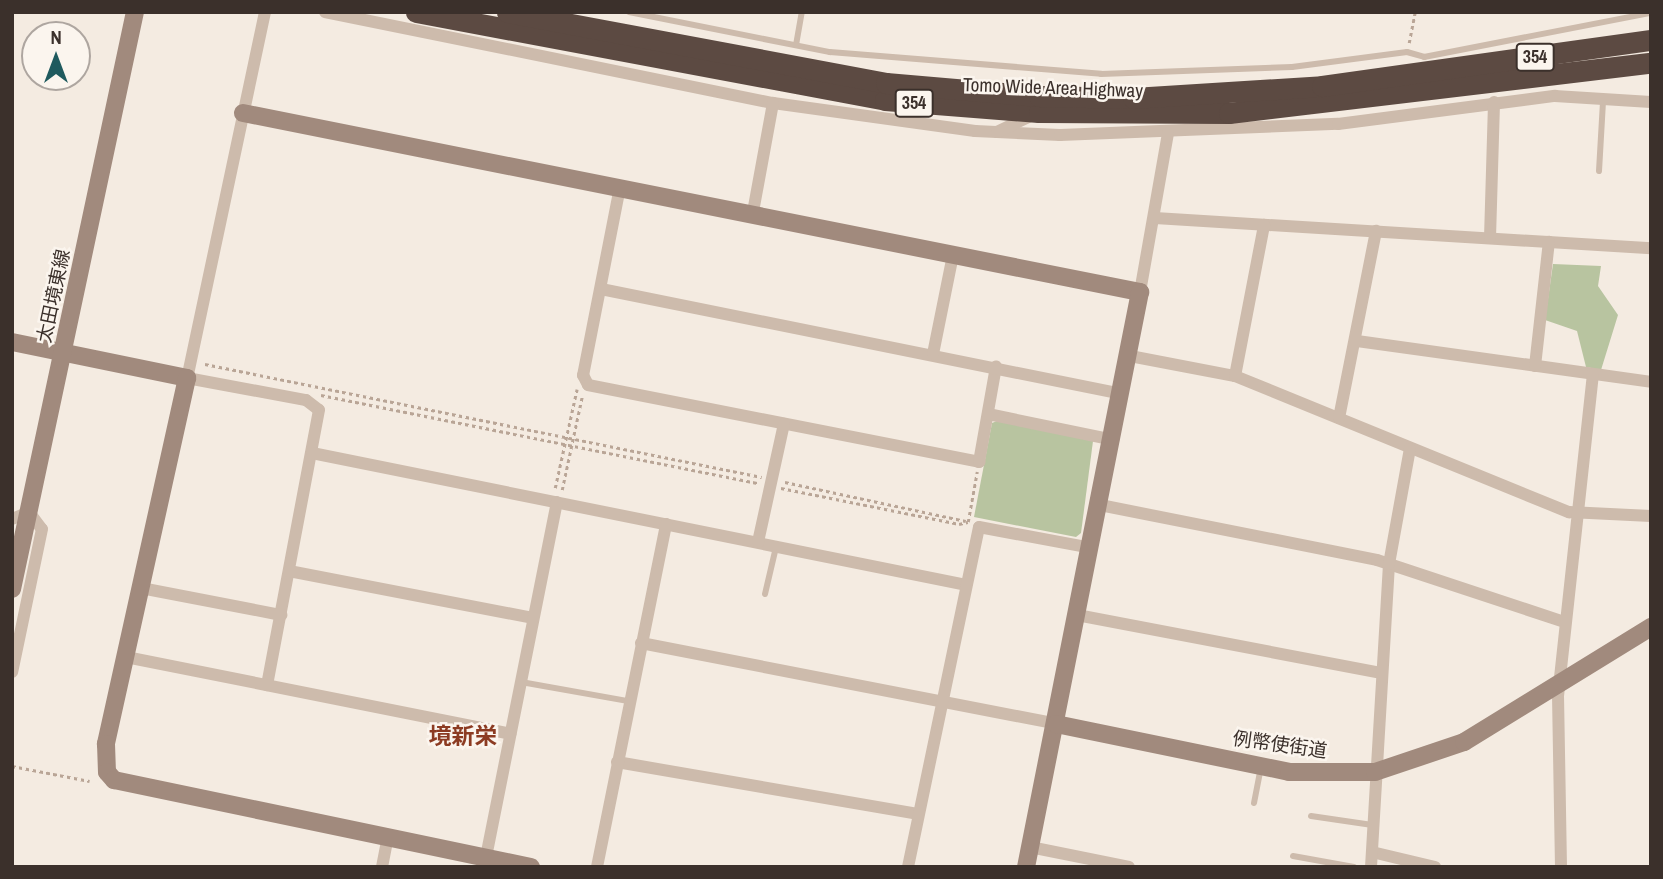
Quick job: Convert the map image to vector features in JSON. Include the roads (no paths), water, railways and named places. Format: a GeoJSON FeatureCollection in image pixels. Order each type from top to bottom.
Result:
{"type":"FeatureCollection","features":[{"type":"Feature","properties":{"kind":"highway","name":"Tomo Wide Area Highway"},"geometry":{"type":"LineString","coordinates":[[507,12],[886,83],[1053,97],[1228,94],[1322,86],[1651,40]]}},
{"type":"Feature","properties":{"kind":"highway","name":"Tomo Wide Area Highway"},"geometry":{"type":"LineString","coordinates":[[419,13],[885,100],[1039,112],[1230,113],[1651,63]]}},
{"type":"Feature","properties":{"kind":"street","name":"太田境東線"},"geometry":{"type":"LineString","coordinates":[[12,589],[21,515],[63,352],[135,12]]}},
{"type":"Feature","properties":{"kind":"street"},"geometry":{"type":"LineString","coordinates":[[265,12],[243,113],[195,374],[141,588],[106,744],[107,772],[114,780],[531,867]]}},
{"type":"Feature","properties":{"kind":"street"},"geometry":{"type":"LineString","coordinates":[[325,12],[773,103],[997,132],[1168,132],[1338,124],[1555,96],[1651,102]]}},
{"type":"Feature","properties":{"kind":"street"},"geometry":{"type":"LineString","coordinates":[[419,13],[452,38]]}},
{"type":"Feature","properties":{"kind":"street"},"geometry":{"type":"LineString","coordinates":[[1490,239],[1494,102]]}},
{"type":"Feature","properties":{"kind":"street"},"geometry":{"type":"LineString","coordinates":[[753,212],[773,103]]}},
{"type":"Feature","properties":{"kind":"street"},"geometry":{"type":"LineString","coordinates":[[997,132],[1039,112]]}},
{"type":"Feature","properties":{"kind":"street"},"geometry":{"type":"LineString","coordinates":[[243,113],[753,212],[1140,292]]}},
{"type":"Feature","properties":{"kind":"street"},"geometry":{"type":"LineString","coordinates":[[1026,867],[1130,356],[1168,132]]}},
{"type":"Feature","properties":{"kind":"street"},"geometry":{"type":"LineString","coordinates":[[620,187],[583,382],[979,462],[996,367]]}},
{"type":"Feature","properties":{"kind":"street"},"geometry":{"type":"LineString","coordinates":[[1155,218],[1651,248]]}},
{"type":"Feature","properties":{"kind":"street"},"geometry":{"type":"LineString","coordinates":[[1235,376],[1264,225]]}},
{"type":"Feature","properties":{"kind":"street"},"geometry":{"type":"LineString","coordinates":[[1339,418],[1357,341],[1376,231]]}},
{"type":"Feature","properties":{"kind":"street"},"geometry":{"type":"LineString","coordinates":[[1535,366],[1549,242]]}},
{"type":"Feature","properties":{"kind":"street"},"geometry":{"type":"LineString","coordinates":[[933,354],[953,255]]}},
{"type":"Feature","properties":{"kind":"street"},"geometry":{"type":"LineString","coordinates":[[601,289],[1122,394]]}},
{"type":"Feature","properties":{"kind":"street"},"geometry":{"type":"LineString","coordinates":[[1357,341],[1651,382]]}},
{"type":"Feature","properties":{"kind":"street"},"geometry":{"type":"LineString","coordinates":[[12,342],[195,374],[313,403],[319,410],[267,685]]}},
{"type":"Feature","properties":{"kind":"street"},"geometry":{"type":"LineString","coordinates":[[1130,356],[1235,376],[1410,449],[1577,513],[1651,516]]}},
{"type":"Feature","properties":{"kind":"street"},"geometry":{"type":"LineString","coordinates":[[1561,867],[1560,684],[1564,622],[1593,374]]}},
{"type":"Feature","properties":{"kind":"street"},"geometry":{"type":"LineString","coordinates":[[988,414],[1113,440]]}},
{"type":"Feature","properties":{"kind":"street"},"geometry":{"type":"LineString","coordinates":[[758,542],[784,424]]}},
{"type":"Feature","properties":{"kind":"street"},"geometry":{"type":"LineString","coordinates":[[1371,867],[1389,564],[1410,449]]}},
{"type":"Feature","properties":{"kind":"street"},"geometry":{"type":"LineString","coordinates":[[312,453],[966,585]]}},
{"type":"Feature","properties":{"kind":"street"},"geometry":{"type":"LineString","coordinates":[[486,858],[556,502]]}},
{"type":"Feature","properties":{"kind":"street"},"geometry":{"type":"LineString","coordinates":[[1100,505],[1389,564],[1564,622]]}},
{"type":"Feature","properties":{"kind":"street"},"geometry":{"type":"LineString","coordinates":[[12,672],[42,529],[21,515]]}},
{"type":"Feature","properties":{"kind":"street"},"geometry":{"type":"LineString","coordinates":[[597,867],[628,701],[666,524]]}},
{"type":"Feature","properties":{"kind":"street"},"geometry":{"type":"LineString","coordinates":[[908,867],[966,585],[974,525],[1091,548]]}},
{"type":"Feature","properties":{"kind":"street"},"geometry":{"type":"LineString","coordinates":[[289,571],[533,618]]}},
{"type":"Feature","properties":{"kind":"street"},"geometry":{"type":"LineString","coordinates":[[141,588],[281,615]]}},
{"type":"Feature","properties":{"kind":"street"},"geometry":{"type":"LineString","coordinates":[[1077,615],[1381,673]]}},
{"type":"Feature","properties":{"kind":"street","name":"例幣使街道"},"geometry":{"type":"LineString","coordinates":[[1056,724],[1310,774],[1376,772],[1454,747],[1651,627]]}},
{"type":"Feature","properties":{"kind":"street"},"geometry":{"type":"LineString","coordinates":[[641,643],[1056,724]]}},
{"type":"Feature","properties":{"kind":"street"},"geometry":{"type":"LineString","coordinates":[[126,657],[510,734]]}},
{"type":"Feature","properties":{"kind":"street"},"geometry":{"type":"LineString","coordinates":[[617,762],[918,814]]}},
{"type":"Feature","properties":{"kind":"street"},"geometry":{"type":"LineString","coordinates":[[382,867],[388,837]]}},
{"type":"Feature","properties":{"kind":"street"},"geometry":{"type":"LineString","coordinates":[[1030,846],[1129,867]]}},
{"type":"Feature","properties":{"kind":"street"},"geometry":{"type":"LineString","coordinates":[[1372,852],[1435,867]]}},
{"type":"Feature","properties":{"kind":"lane"},"geometry":{"type":"LineString","coordinates":[[629,12],[796,45],[933,64],[1101,74],[1292,67],[1407,52],[1424,57],[1651,13]]}},
{"type":"Feature","properties":{"kind":"lane"},"geometry":{"type":"LineString","coordinates":[[796,45],[802,12]]}},
{"type":"Feature","properties":{"kind":"lane"},"geometry":{"type":"LineString","coordinates":[[1599,171],[1603,101]]}},
{"type":"Feature","properties":{"kind":"lane"},"geometry":{"type":"LineString","coordinates":[[765,594],[776,547]]}},
{"type":"Feature","properties":{"kind":"lane"},"geometry":{"type":"LineString","coordinates":[[521,682],[628,701]]}},
{"type":"Feature","properties":{"kind":"lane"},"geometry":{"type":"LineString","coordinates":[[1254,803],[1262,766]]}},
{"type":"Feature","properties":{"kind":"lane"},"geometry":{"type":"LineString","coordinates":[[1311,816],[1372,825]]}},
{"type":"Feature","properties":{"kind":"lane"},"geometry":{"type":"LineString","coordinates":[[1293,856],[1354,867]]}},
{"type":"Feature","properties":{"kind":"district","name":"境新栄"},"geometry":{"type":"Point","coordinates":[463,736]}}]}
